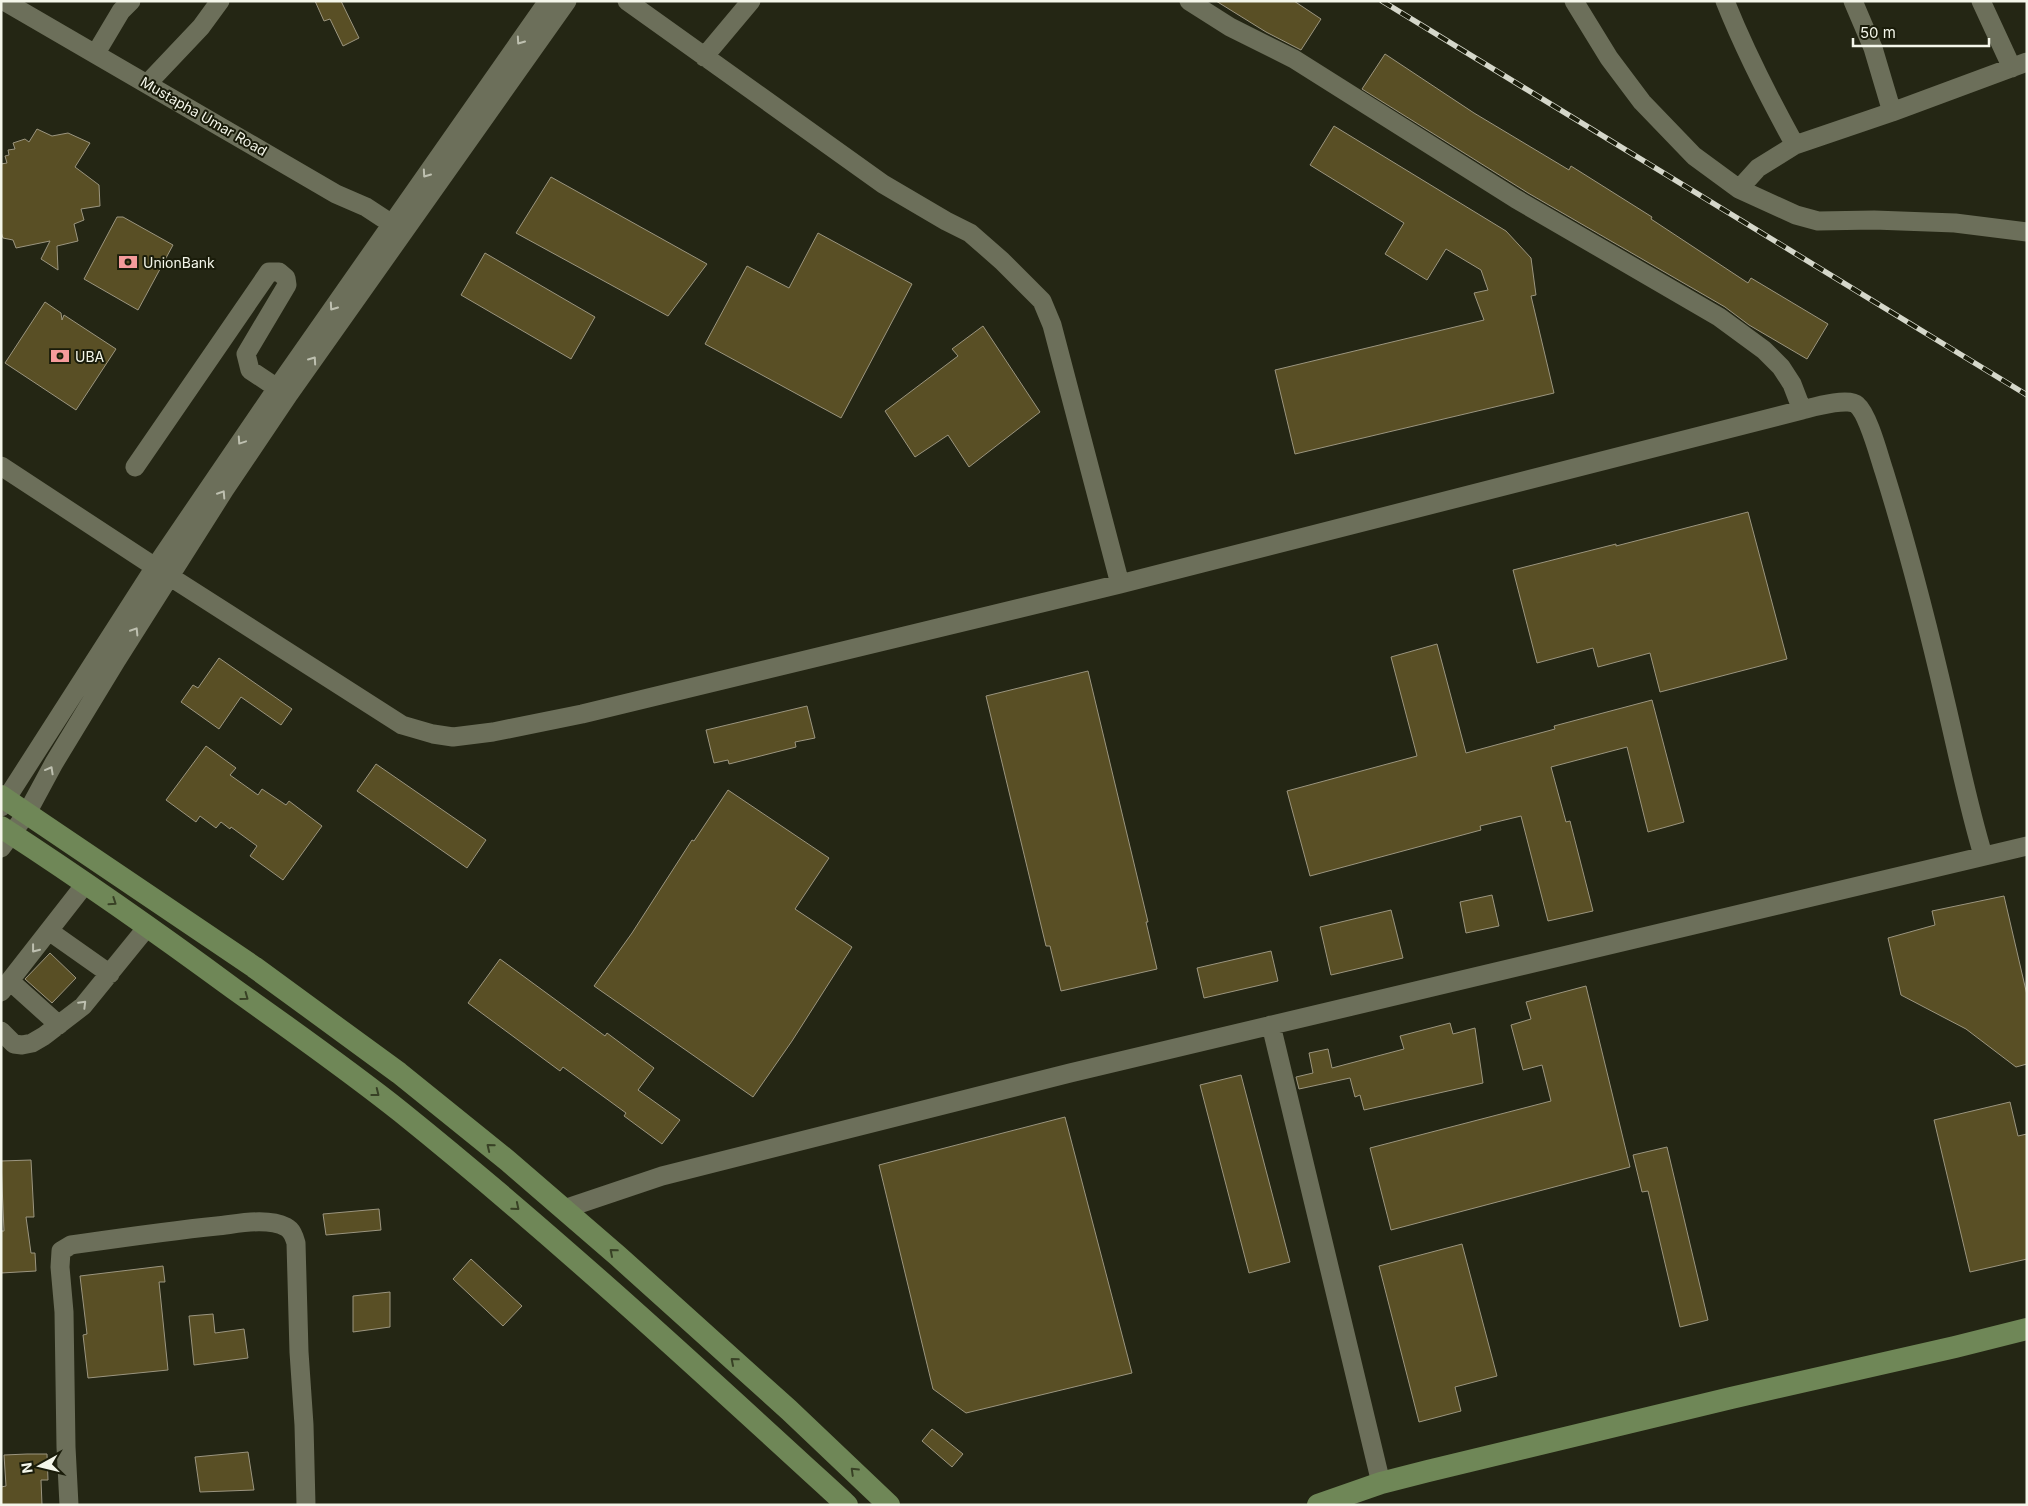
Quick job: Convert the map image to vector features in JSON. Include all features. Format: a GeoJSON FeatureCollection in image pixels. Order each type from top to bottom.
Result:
{"type":"FeatureCollection","features":[{"type":"Feature","properties":{"kind":"main road"},"geometry":{"type":"LineString","coordinates":[[3,801],[41,822],[124,881],[254,967],[399,1073],[564,1209],[790,1410],[889,1505]]}},
{"type":"Feature","properties":{"kind":"main road"},"geometry":{"type":"LineString","coordinates":[[5,837],[39,852],[148,926],[324,1053],[400,1111],[533,1221],[730,1396],[847,1505]]}},
{"type":"Feature","properties":{"kind":"main road"},"geometry":{"type":"LineString","coordinates":[[1318,1505],[1381,1483],[1712,1403],[1946,1350],[2027,1329]]}},
{"type":"Feature","properties":{"kind":"street","name":"Mustapha Umar Road"},"geometry":{"type":"LineString","coordinates":[[4,1],[336,194],[366,207],[397,227]]}},
{"type":"Feature","properties":{"kind":"street"},"geometry":{"type":"LineString","coordinates":[[96,54],[120,11],[131,1]]}},
{"type":"Feature","properties":{"kind":"street"},"geometry":{"type":"LineString","coordinates":[[147,84],[201,26],[220,1]]}},
{"type":"Feature","properties":{"kind":"street"},"geometry":{"type":"LineString","coordinates":[[3,801],[162,572],[289,394],[397,227],[548,1]]}},
{"type":"Feature","properties":{"kind":"street"},"geometry":{"type":"LineString","coordinates":[[5,837],[41,822],[54,763],[162,572],[277,388],[567,1]]}},
{"type":"Feature","properties":{"kind":"street"},"geometry":{"type":"LineString","coordinates":[[627,1],[883,184],[970,233],[1002,261],[1042,301],[1052,325],[1120,584]]}},
{"type":"Feature","properties":{"kind":"street"},"geometry":{"type":"LineString","coordinates":[[704,57],[750,1]]}},
{"type":"Feature","properties":{"kind":"street"},"geometry":{"type":"LineString","coordinates":[[1189,1],[1230,27],[1294,59],[1516,200],[1719,317],[1764,350],[1781,367],[1792,384],[1802,410]]}},
{"type":"Feature","properties":{"kind":"street"},"geometry":{"type":"LineString","coordinates":[[1574,1],[1609,58],[1642,102],[1694,156],[1739,189],[1796,215],[1818,221],[1955,223],[2027,232]]}},
{"type":"Feature","properties":{"kind":"street"},"geometry":{"type":"LineString","coordinates":[[1725,1],[1738,35],[1795,145]]}},
{"type":"Feature","properties":{"kind":"street"},"geometry":{"type":"LineString","coordinates":[[1854,1],[1873,48],[1892,112]]}},
{"type":"Feature","properties":{"kind":"street"},"geometry":{"type":"LineString","coordinates":[[1739,189],[1758,168],[1795,145],[1892,112],[2019,65],[1981,1]]}},
{"type":"Feature","properties":{"kind":"street"},"geometry":{"type":"LineString","coordinates":[[135,467],[269,272],[279,272],[286,278],[287,285],[246,354],[250,370],[277,388]]}},
{"type":"Feature","properties":{"kind":"street"},"geometry":{"type":"LineString","coordinates":[[1,466],[162,572],[402,725],[433,734],[453,736],[493,732],[582,714],[1120,584],[1802,410],[1848,401],[1853,402],[1862,410],[1897,513],[1926,616],[1972,821],[1983,855]]}},
{"type":"Feature","properties":{"kind":"street"},"geometry":{"type":"LineString","coordinates":[[564,1209],[672,1174],[1070,1073],[2027,846]]}},
{"type":"Feature","properties":{"kind":"street"},"geometry":{"type":"LineString","coordinates":[[59,1025],[6,986],[86,884]]}},
{"type":"Feature","properties":{"kind":"street"},"geometry":{"type":"LineString","coordinates":[[1,1031],[14,1044],[22,1046],[32,1043],[59,1025],[83,1006],[148,926]]}},
{"type":"Feature","properties":{"kind":"street"},"geometry":{"type":"LineString","coordinates":[[49,931],[110,974]]}},
{"type":"Feature","properties":{"kind":"street"},"geometry":{"type":"LineString","coordinates":[[1270,1025],[1381,1483]]}},
{"type":"Feature","properties":{"kind":"street"},"geometry":{"type":"LineString","coordinates":[[69,1505],[64,1312],[60,1267],[61,1251],[71,1246],[170,1231],[275,1223],[291,1230],[296,1243],[306,1505]]}},
{"type":"Feature","properties":{"kind":"building"},"geometry":{"type":"Polygon","coordinates":[[[315,1],[341,1],[359,38],[343,46],[330,19],[324,21],[315,1]]]}},
{"type":"Feature","properties":{"kind":"building"},"geometry":{"type":"Polygon","coordinates":[[[1216,1],[1294,1],[1321,19],[1301,50],[1266,32],[1216,1]]]}},
{"type":"Feature","properties":{"kind":"building"},"geometry":{"type":"Polygon","coordinates":[[[1385,54],[1474,113],[1569,170],[1571,166],[1652,217],[1651,219],[1748,283],[1751,278],[1828,324],[1807,359],[1749,325],[1725,307],[1528,193],[1362,89],[1385,54]]]}},
{"type":"Feature","properties":{"kind":"building"},"geometry":{"type":"Polygon","coordinates":[[[1334,126],[1506,231],[1531,258],[1536,295],[1531,296],[1554,393],[1295,454],[1275,370],[1484,320],[1474,293],[1488,290],[1481,270],[1446,249],[1427,280],[1385,254],[1404,223],[1310,165],[1334,126]]]}},
{"type":"Feature","properties":{"kind":"building"},"geometry":{"type":"Polygon","coordinates":[[[37,129],[52,136],[68,133],[90,143],[75,167],[99,185],[100,206],[81,209],[84,220],[74,224],[78,241],[57,246],[58,270],[41,259],[50,241],[16,248],[13,240],[3,238],[1,232],[1,164],[7,163],[5,156],[9,155],[8,150],[15,149],[13,143],[25,139],[29,142],[37,129]]]}},
{"type":"Feature","properties":{"kind":"building"},"geometry":{"type":"Polygon","coordinates":[[[551,177],[707,264],[668,316],[516,233],[551,177]]]}},
{"type":"Feature","properties":{"kind":"building","name":"UnionBank"},"geometry":{"type":"Polygon","coordinates":[[[117,217],[123,217],[173,245],[138,310],[84,279],[117,217]]]}},
{"type":"Feature","properties":{"kind":"building"},"geometry":{"type":"Polygon","coordinates":[[[818,233],[912,284],[841,418],[705,344],[747,266],[789,288],[818,233]]]}},
{"type":"Feature","properties":{"kind":"building"},"geometry":{"type":"Polygon","coordinates":[[[485,253],[595,317],[571,359],[461,295],[485,253]]]}},
{"type":"Feature","properties":{"kind":"building","name":"UBA"},"geometry":{"type":"Polygon","coordinates":[[[45,302],[61,313],[62,320],[64,315],[116,349],[76,410],[5,363],[45,302]]]}},
{"type":"Feature","properties":{"kind":"building"},"geometry":{"type":"Polygon","coordinates":[[[983,326],[1040,412],[969,467],[948,435],[915,457],[885,411],[958,356],[952,349],[983,326]]]}},
{"type":"Feature","properties":{"kind":"building"},"geometry":{"type":"Polygon","coordinates":[[[1748,512],[1787,659],[1660,692],[1650,653],[1598,667],[1593,648],[1537,663],[1513,570],[1748,512]]]}},
{"type":"Feature","properties":{"kind":"building"},"geometry":{"type":"Polygon","coordinates":[[[1437,644],[1466,753],[1555,729],[1554,726],[1652,700],[1684,822],[1648,832],[1627,747],[1551,767],[1566,822],[1570,821],[1593,911],[1548,921],[1521,816],[1480,826],[1481,830],[1310,876],[1287,791],[1417,756],[1391,657],[1437,644]]]}},
{"type":"Feature","properties":{"kind":"building"},"geometry":{"type":"Polygon","coordinates":[[[219,658],[292,709],[281,725],[241,697],[219,729],[181,702],[193,685],[198,688],[219,658]]]}},
{"type":"Feature","properties":{"kind":"building"},"geometry":{"type":"Polygon","coordinates":[[[1088,671],[1148,922],[1146,922],[1157,969],[1061,991],[1050,946],[1046,946],[986,696],[1088,671]]]}},
{"type":"Feature","properties":{"kind":"building"},"geometry":{"type":"Polygon","coordinates":[[[807,706],[815,738],[795,742],[796,747],[729,764],[728,760],[714,763],[706,730],[807,706]]]}},
{"type":"Feature","properties":{"kind":"building"},"geometry":{"type":"Polygon","coordinates":[[[206,746],[236,768],[230,775],[258,795],[262,789],[286,805],[289,801],[322,826],[283,880],[250,856],[257,846],[231,827],[230,829],[221,822],[216,828],[200,816],[196,822],[166,800],[206,746]]]}},
{"type":"Feature","properties":{"kind":"building"},"geometry":{"type":"Polygon","coordinates":[[[376,764],[486,840],[467,868],[357,791],[376,764]]]}},
{"type":"Feature","properties":{"kind":"building"},"geometry":{"type":"Polygon","coordinates":[[[728,790],[829,858],[795,909],[852,947],[792,1041],[753,1097],[594,986],[728,790]]]}},
{"type":"Feature","properties":{"kind":"building"},"geometry":{"type":"Polygon","coordinates":[[[1492,895],[1499,926],[1466,933],[1460,902],[1492,895]]]}},
{"type":"Feature","properties":{"kind":"building"},"geometry":{"type":"Polygon","coordinates":[[[2004,896],[2027,995],[2027,1064],[2016,1067],[1966,1029],[1901,995],[1888,938],[1935,925],[1932,911],[2004,896]]]}},
{"type":"Feature","properties":{"kind":"building"},"geometry":{"type":"Polygon","coordinates":[[[1391,910],[1403,958],[1331,975],[1320,927],[1391,910]]]}},
{"type":"Feature","properties":{"kind":"building"},"geometry":{"type":"Polygon","coordinates":[[[1271,951],[1278,981],[1204,998],[1197,968],[1271,951]]]}},
{"type":"Feature","properties":{"kind":"building"},"geometry":{"type":"Polygon","coordinates":[[[50,953],[76,978],[52,1003],[25,979],[50,953]]]}},
{"type":"Feature","properties":{"kind":"building"},"geometry":{"type":"Polygon","coordinates":[[[500,959],[605,1036],[607,1033],[654,1068],[638,1090],[680,1120],[662,1144],[624,1116],[626,1113],[563,1067],[560,1071],[468,1003],[500,959]]]}},
{"type":"Feature","properties":{"kind":"building"},"geometry":{"type":"Polygon","coordinates":[[[1586,986],[1630,1167],[1391,1230],[1370,1148],[1551,1101],[1542,1065],[1523,1070],[1511,1025],[1531,1019],[1526,1002],[1586,986]]]}},
{"type":"Feature","properties":{"kind":"building"},"geometry":{"type":"Polygon","coordinates":[[[1450,1023],[1453,1034],[1475,1028],[1483,1083],[1364,1110],[1360,1095],[1355,1097],[1350,1078],[1299,1089],[1296,1077],[1313,1073],[1309,1053],[1328,1049],[1332,1068],[1404,1049],[1400,1036],[1450,1023]]]}},
{"type":"Feature","properties":{"kind":"building"},"geometry":{"type":"Polygon","coordinates":[[[1241,1075],[1290,1262],[1249,1273],[1200,1085],[1241,1075]]]}},
{"type":"Feature","properties":{"kind":"building"},"geometry":{"type":"Polygon","coordinates":[[[2010,1102],[2018,1136],[2027,1134],[2027,1259],[1970,1272],[1934,1120],[2010,1102]]]}},
{"type":"Feature","properties":{"kind":"building"},"geometry":{"type":"Polygon","coordinates":[[[1065,1117],[1132,1373],[966,1413],[933,1389],[879,1165],[1065,1117]]]}},
{"type":"Feature","properties":{"kind":"building"},"geometry":{"type":"Polygon","coordinates":[[[1667,1147],[1708,1320],[1680,1327],[1648,1191],[1642,1192],[1633,1155],[1667,1147]]]}},
{"type":"Feature","properties":{"kind":"building"},"geometry":{"type":"Polygon","coordinates":[[[31,1160],[34,1217],[26,1217],[31,1253],[35,1253],[36,1271],[1,1273],[1,1231],[4,1231],[1,1161],[31,1160]]]}},
{"type":"Feature","properties":{"kind":"building"},"geometry":{"type":"Polygon","coordinates":[[[379,1209],[381,1230],[326,1235],[323,1214],[379,1209]]]}},
{"type":"Feature","properties":{"kind":"building"},"geometry":{"type":"Polygon","coordinates":[[[1462,1244],[1497,1376],[1455,1387],[1461,1411],[1419,1422],[1379,1266],[1462,1244]]]}},
{"type":"Feature","properties":{"kind":"building"},"geometry":{"type":"Polygon","coordinates":[[[471,1259],[522,1306],[503,1326],[453,1279],[471,1259]]]}},
{"type":"Feature","properties":{"kind":"building"},"geometry":{"type":"Polygon","coordinates":[[[163,1266],[165,1282],[159,1282],[168,1370],[88,1378],[83,1335],[87,1334],[80,1276],[163,1266]]]}},
{"type":"Feature","properties":{"kind":"building"},"geometry":{"type":"Polygon","coordinates":[[[390,1292],[390,1327],[353,1332],[353,1296],[390,1292]]]}},
{"type":"Feature","properties":{"kind":"building"},"geometry":{"type":"Polygon","coordinates":[[[213,1314],[215,1333],[244,1329],[248,1358],[194,1365],[189,1316],[213,1314]]]}},
{"type":"Feature","properties":{"kind":"building"},"geometry":{"type":"Polygon","coordinates":[[[932,1429],[963,1454],[952,1467],[922,1441],[932,1429]]]}},
{"type":"Feature","properties":{"kind":"building"},"geometry":{"type":"Polygon","coordinates":[[[248,1452],[254,1490],[200,1492],[195,1457],[248,1452]]]}},
{"type":"Feature","properties":{"kind":"building"},"geometry":{"type":"Polygon","coordinates":[[[47,1454],[48,1480],[41,1480],[42,1505],[1,1505],[1,1487],[6,1486],[4,1455],[47,1454]]]}},
{"type":"Feature","properties":{"kind":"railway"},"geometry":{"type":"LineString","coordinates":[[1382,1],[2027,395]]}},
{"type":"Feature","properties":{"kind":"place","name":"UnionBank"},"geometry":{"type":"Point","coordinates":[128,262]}},
{"type":"Feature","properties":{"kind":"place","name":"UBA"},"geometry":{"type":"Point","coordinates":[60,356]}}]}
